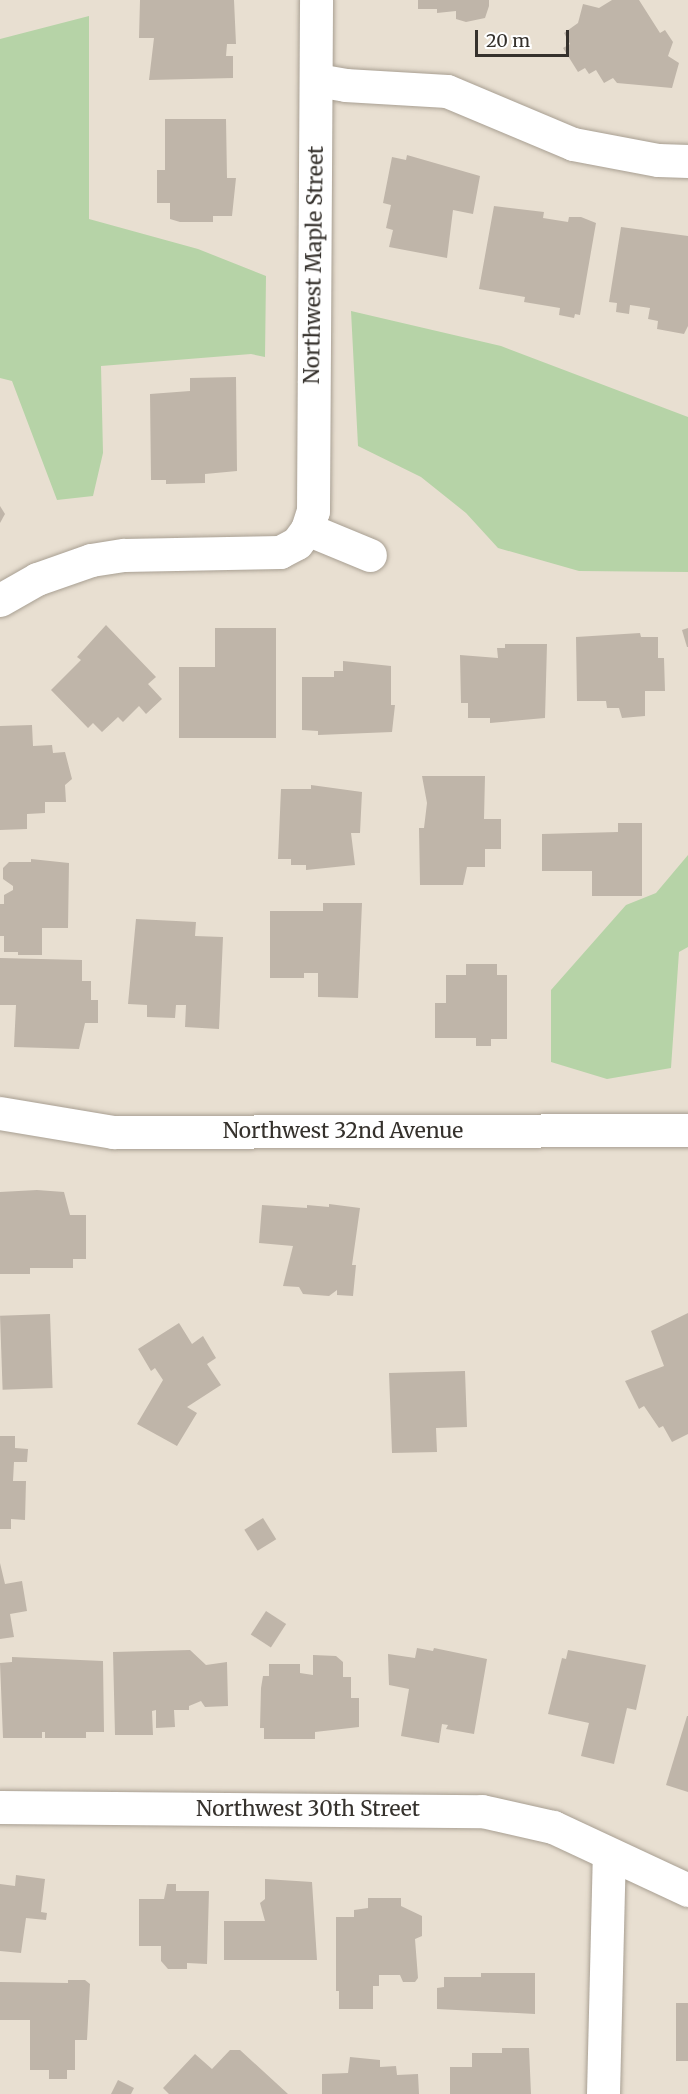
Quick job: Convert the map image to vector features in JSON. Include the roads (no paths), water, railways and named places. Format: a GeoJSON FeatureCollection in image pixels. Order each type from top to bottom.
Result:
{"type":"FeatureCollection","features":[{"type":"Feature","properties":{"kind":"street","name":"Northwest Maple Street"},"geometry":{"type":"LineString","coordinates":[[307,529],[313,511],[316,0]]}},
{"type":"Feature","properties":{"kind":"street"},"geometry":{"type":"LineString","coordinates":[[317,80],[345,85],[447,91],[573,144],[658,160],[688,161]]}},
{"type":"Feature","properties":{"kind":"street"},"geometry":{"type":"LineString","coordinates":[[0,600],[37,579],[91,560],[124,555],[280,552],[297,543],[307,529],[370,555]]}},
{"type":"Feature","properties":{"kind":"street","name":"Northwest 32nd Avenue"},"geometry":{"type":"LineString","coordinates":[[0,1113],[113,1132],[688,1130]]}},
{"type":"Feature","properties":{"kind":"street","name":"Northwest 30th Street"},"geometry":{"type":"LineString","coordinates":[[0,1807],[482,1811],[553,1827],[688,1890]]}},
{"type":"Feature","properties":{"kind":"street"},"geometry":{"type":"LineString","coordinates":[[603,2094],[609,1855]]}}]}
